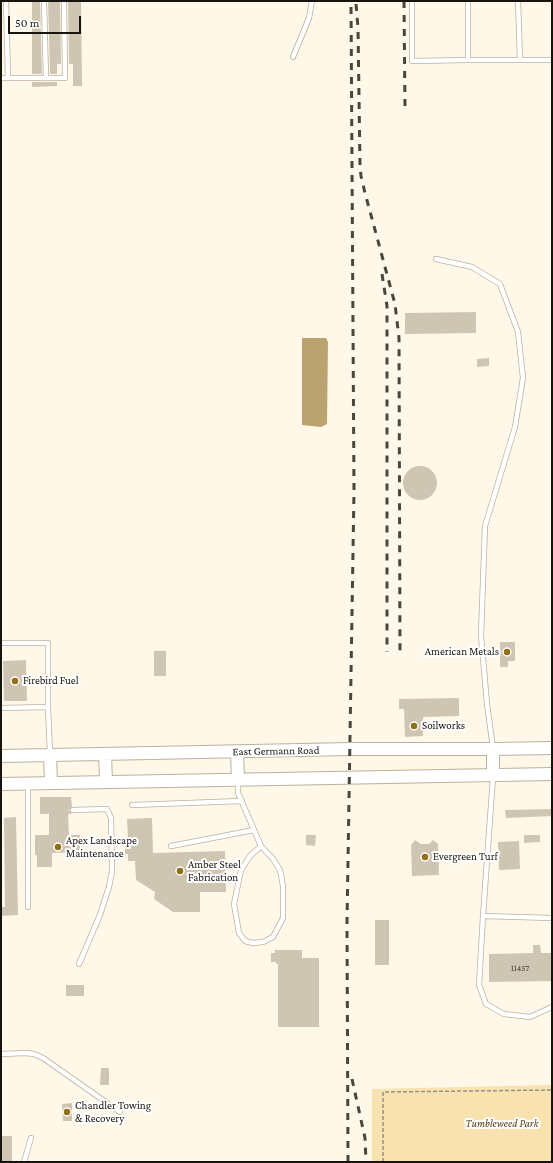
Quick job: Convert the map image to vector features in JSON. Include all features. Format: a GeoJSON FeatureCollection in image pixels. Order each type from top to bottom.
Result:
{"type":"FeatureCollection","features":[{"type":"Feature","properties":{"kind":"main road","name":"East Germann Road"},"geometry":{"type":"LineString","coordinates":[[1,756],[358,749],[552,748]]}},
{"type":"Feature","properties":{"kind":"main road"},"geometry":{"type":"LineString","coordinates":[[493,749],[493,776]]}},
{"type":"Feature","properties":{"kind":"main road"},"geometry":{"type":"LineString","coordinates":[[237,752],[238,780]]}},
{"type":"Feature","properties":{"kind":"main road"},"geometry":{"type":"LineString","coordinates":[[50,754],[51,783]]}},
{"type":"Feature","properties":{"kind":"main road"},"geometry":{"type":"LineString","coordinates":[[105,754],[106,782]]}},
{"type":"Feature","properties":{"kind":"main road"},"geometry":{"type":"LineString","coordinates":[[1,784],[552,774]]}},
{"type":"Feature","properties":{"kind":"lane"},"geometry":{"type":"LineString","coordinates":[[6,1],[8,78]]}},
{"type":"Feature","properties":{"kind":"lane"},"geometry":{"type":"LineString","coordinates":[[44,1],[46,78]]}},
{"type":"Feature","properties":{"kind":"lane"},"geometry":{"type":"LineString","coordinates":[[1,78],[65,78],[64,1]]}},
{"type":"Feature","properties":{"kind":"lane"},"geometry":{"type":"LineString","coordinates":[[293,57],[308,18],[312,1]]}},
{"type":"Feature","properties":{"kind":"lane"},"geometry":{"type":"LineString","coordinates":[[412,1],[412,61],[552,60]]}},
{"type":"Feature","properties":{"kind":"lane"},"geometry":{"type":"LineString","coordinates":[[468,1],[468,60]]}},
{"type":"Feature","properties":{"kind":"lane"},"geometry":{"type":"LineString","coordinates":[[518,1],[520,60]]}},
{"type":"Feature","properties":{"kind":"lane"},"geometry":{"type":"LineString","coordinates":[[436,259],[472,266],[500,284],[518,332],[523,378],[515,427],[486,526],[481,635],[487,704],[493,749]]}},
{"type":"Feature","properties":{"kind":"lane"},"geometry":{"type":"LineString","coordinates":[[1,643],[48,643],[50,754]]}},
{"type":"Feature","properties":{"kind":"lane"},"geometry":{"type":"LineString","coordinates":[[1,708],[48,707]]}},
{"type":"Feature","properties":{"kind":"lane"},"geometry":{"type":"LineString","coordinates":[[493,776],[479,985],[486,1004],[504,1014],[530,1017],[552,1007]]}},
{"type":"Feature","properties":{"kind":"lane"},"geometry":{"type":"LineString","coordinates":[[238,780],[238,793],[261,846],[273,859],[280,870],[283,886],[283,918],[273,937],[263,942],[253,943],[245,941],[239,933],[234,904],[241,870],[250,856],[261,846]]}},
{"type":"Feature","properties":{"kind":"lane"},"geometry":{"type":"LineString","coordinates":[[28,783],[28,907]]}},
{"type":"Feature","properties":{"kind":"lane"},"geometry":{"type":"LineString","coordinates":[[132,805],[242,801]]}},
{"type":"Feature","properties":{"kind":"lane"},"geometry":{"type":"LineString","coordinates":[[74,810],[108,809],[111,818],[112,871],[109,887],[100,915],[79,964]]}},
{"type":"Feature","properties":{"kind":"lane"},"geometry":{"type":"LineString","coordinates":[[171,846],[254,830]]}},
{"type":"Feature","properties":{"kind":"lane"},"geometry":{"type":"LineString","coordinates":[[483,916],[552,918]]}},
{"type":"Feature","properties":{"kind":"lane"},"geometry":{"type":"LineString","coordinates":[[1,1054],[26,1053],[34,1054],[43,1058],[120,1112]]}},
{"type":"Feature","properties":{"kind":"lane"},"geometry":{"type":"LineString","coordinates":[[24,1162],[31,1138]]}},
{"type":"Feature","properties":{"kind":"path"},"geometry":{"type":"LineString","coordinates":[[383,1162],[383,1092],[552,1090]]}},
{"type":"Feature","properties":{"kind":"green space","name":"Tumbleweed Park"},"geometry":{"type":"Polygon","coordinates":[[[552,1085],[552,1162],[372,1162],[372,1089],[552,1085]]]}},
{"type":"Feature","properties":{"kind":"shaded area"},"geometry":{"type":"Polygon","coordinates":[[[302,338],[326,338],[328,342],[327,424],[321,427],[302,425],[302,338]]]}},
{"type":"Feature","properties":{"kind":"building"},"geometry":{"type":"Polygon","coordinates":[[[32,1],[40,1],[42,74],[32,74],[32,1]]]}},
{"type":"Feature","properties":{"kind":"building"},"geometry":{"type":"Polygon","coordinates":[[[48,1],[60,1],[61,64],[57,64],[57,74],[50,74],[48,1]]]}},
{"type":"Feature","properties":{"kind":"building"},"geometry":{"type":"Polygon","coordinates":[[[68,1],[81,1],[82,86],[73,86],[73,64],[69,64],[68,1]]]}},
{"type":"Feature","properties":{"kind":"building"},"geometry":{"type":"Polygon","coordinates":[[[32,82],[57,82],[57,86],[32,87],[32,82]]]}},
{"type":"Feature","properties":{"kind":"building"},"geometry":{"type":"Polygon","coordinates":[[[476,312],[476,333],[405,334],[405,313],[476,312]]]}},
{"type":"Feature","properties":{"kind":"building"},"geometry":{"type":"Polygon","coordinates":[[[489,358],[489,366],[477,367],[477,359],[489,358]]]}},
{"type":"Feature","properties":{"kind":"building"},"geometry":{"type":"Polygon","coordinates":[[[420,466],[432,471],[437,483],[432,495],[420,500],[408,495],[403,483],[408,471],[420,466]]]}},
{"type":"Feature","properties":{"kind":"building","name":"American Metals"},"geometry":{"type":"Polygon","coordinates":[[[500,642],[515,642],[515,661],[508,661],[508,667],[500,667],[500,642]]]}},
{"type":"Feature","properties":{"kind":"building"},"geometry":{"type":"Polygon","coordinates":[[[154,651],[166,651],[166,676],[154,676],[154,651]]]}},
{"type":"Feature","properties":{"kind":"building","name":"Firebird Fuel"},"geometry":{"type":"Polygon","coordinates":[[[26,660],[27,701],[4,701],[3,661],[26,660]]]}},
{"type":"Feature","properties":{"kind":"building","name":"Soilworks"},"geometry":{"type":"Polygon","coordinates":[[[459,698],[459,716],[423,717],[423,736],[405,737],[404,709],[399,709],[399,699],[459,698]]]}},
{"type":"Feature","properties":{"kind":"building"},"geometry":{"type":"Polygon","coordinates":[[[40,797],[71,797],[72,807],[69,810],[72,814],[68,814],[69,835],[80,835],[80,852],[52,853],[52,867],[37,867],[37,855],[35,855],[35,835],[49,835],[49,814],[40,814],[40,797]]]}},
{"type":"Feature","properties":{"kind":"building"},"geometry":{"type":"Polygon","coordinates":[[[552,809],[552,816],[506,818],[505,810],[552,809]]]}},
{"type":"Feature","properties":{"kind":"building"},"geometry":{"type":"Polygon","coordinates":[[[16,817],[18,915],[1,916],[1,907],[5,907],[4,818],[16,817]]]}},
{"type":"Feature","properties":{"kind":"building","name":"Amber Steel Fabrication"},"geometry":{"type":"Polygon","coordinates":[[[152,818],[153,853],[225,851],[226,892],[200,892],[200,912],[173,912],[154,899],[155,892],[136,880],[135,861],[128,861],[128,854],[125,854],[125,838],[128,838],[127,819],[152,818]]]}},
{"type":"Feature","properties":{"kind":"building"},"geometry":{"type":"Polygon","coordinates":[[[306,835],[316,835],[315,846],[306,845],[306,835]]]}},
{"type":"Feature","properties":{"kind":"building"},"geometry":{"type":"Polygon","coordinates":[[[524,835],[540,835],[540,842],[524,843],[524,835]]]}},
{"type":"Feature","properties":{"kind":"building","name":"Evergreen Turf"},"geometry":{"type":"Polygon","coordinates":[[[415,840],[421,844],[429,844],[433,840],[438,844],[439,875],[412,876],[411,845],[415,840]]]}},
{"type":"Feature","properties":{"kind":"building"},"geometry":{"type":"Polygon","coordinates":[[[519,841],[520,869],[499,870],[498,842],[519,841]]]}},
{"type":"Feature","properties":{"kind":"building"},"geometry":{"type":"Polygon","coordinates":[[[375,920],[389,920],[389,965],[375,965],[375,920]]]}},
{"type":"Feature","properties":{"kind":"building"},"geometry":{"type":"Polygon","coordinates":[[[533,945],[540,945],[541,953],[552,953],[552,981],[489,982],[489,954],[533,953],[533,945]]]}},
{"type":"Feature","properties":{"kind":"building"},"geometry":{"type":"Polygon","coordinates":[[[275,950],[302,950],[302,958],[319,958],[319,1027],[278,1027],[278,964],[276,964],[276,962],[271,962],[271,953],[275,953],[275,950]]]}},
{"type":"Feature","properties":{"kind":"building"},"geometry":{"type":"Polygon","coordinates":[[[66,985],[84,985],[84,996],[66,996],[66,985]]]}},
{"type":"Feature","properties":{"kind":"building"},"geometry":{"type":"Polygon","coordinates":[[[101,1068],[109,1068],[109,1085],[100,1085],[101,1068]]]}},
{"type":"Feature","properties":{"kind":"building","name":"Chandler Towing & Recovery"},"geometry":{"type":"Polygon","coordinates":[[[72,1103],[72,1121],[63,1121],[62,1104],[72,1103]]]}},
{"type":"Feature","properties":{"kind":"building"},"geometry":{"type":"Polygon","coordinates":[[[1,1136],[12,1136],[12,1162],[1,1162],[1,1136]]]}},
{"type":"Feature","properties":{"kind":"railway"},"geometry":{"type":"LineString","coordinates":[[348,1162],[347,923],[354,490],[351,1]]}},
{"type":"Feature","properties":{"kind":"railway"},"geometry":{"type":"LineString","coordinates":[[404,1],[405,110]]}},
{"type":"Feature","properties":{"kind":"railway"},"geometry":{"type":"LineString","coordinates":[[356,4],[358,28],[361,176],[395,304],[399,338],[400,653]]}},
{"type":"Feature","properties":{"kind":"railway"},"geometry":{"type":"LineString","coordinates":[[382,274],[387,306],[387,652]]}},
{"type":"Feature","properties":{"kind":"railway"},"geometry":{"type":"LineString","coordinates":[[352,1079],[365,1138],[366,1162]]}},
{"type":"Feature","properties":{"kind":"place","name":"American Metals"},"geometry":{"type":"Point","coordinates":[507,652]}},
{"type":"Feature","properties":{"kind":"place","name":"Firebird Fuel"},"geometry":{"type":"Point","coordinates":[15,681]}},
{"type":"Feature","properties":{"kind":"place","name":"Soilworks"},"geometry":{"type":"Point","coordinates":[414,726]}},
{"type":"Feature","properties":{"kind":"place","name":"Apex Landscape Maintenance"},"geometry":{"type":"Point","coordinates":[58,847]}},
{"type":"Feature","properties":{"kind":"place","name":"Evergreen Turf"},"geometry":{"type":"Point","coordinates":[425,857]}},
{"type":"Feature","properties":{"kind":"place","name":"Amber Steel Fabrication"},"geometry":{"type":"Point","coordinates":[180,871]}},
{"type":"Feature","properties":{"kind":"place","name":"Chandler Towing & Recovery"},"geometry":{"type":"Point","coordinates":[67,1112]}}]}
